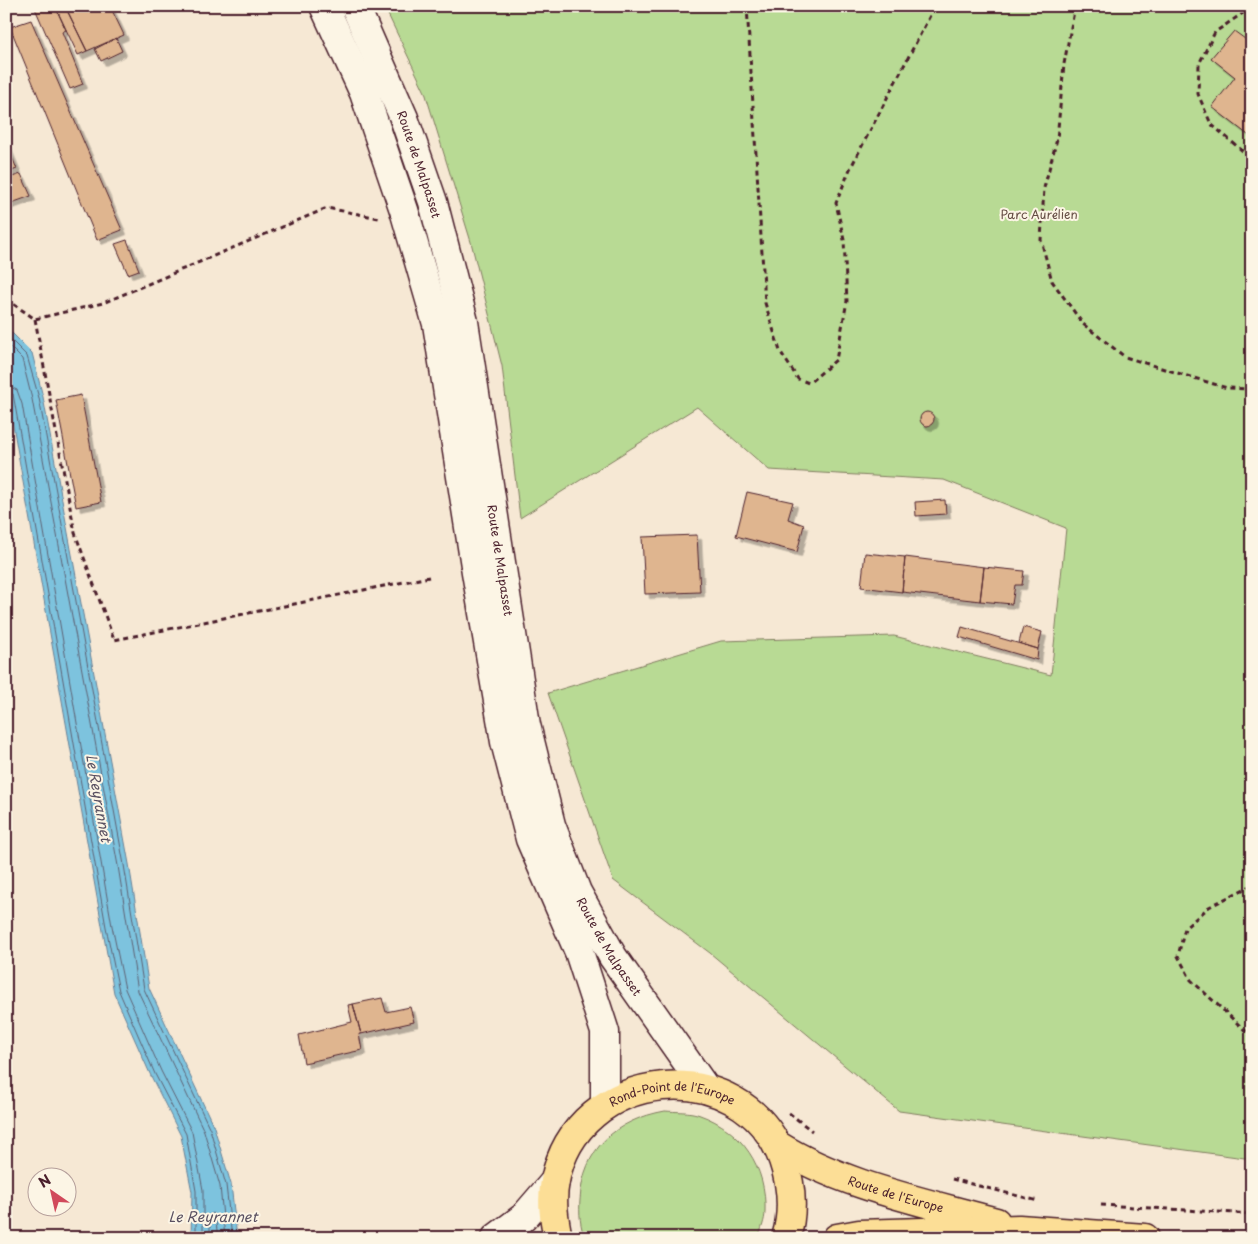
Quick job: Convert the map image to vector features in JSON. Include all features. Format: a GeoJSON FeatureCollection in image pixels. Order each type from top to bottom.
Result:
{"type":"FeatureCollection","features":[{"type":"Feature","properties":{"kind":"main road","name":"Route de Malpasset"},"geometry":{"type":"LineString","coordinates":[[324,6],[364,93],[404,210],[437,324],[488,570],[551,825],[577,892],[613,957],[706,1089]]}},
{"type":"Feature","properties":{"kind":"main road","name":"Route de Malpasset"},"geometry":{"type":"LineString","coordinates":[[355,6],[404,118],[433,202],[464,322],[505,742],[530,839],[578,952],[605,1032],[606,1105]]}},
{"type":"Feature","properties":{"kind":"main road","name":"Rond-Point de l'Europe"},"geometry":{"type":"LineString","coordinates":[[558,1238],[553,1212],[555,1181],[565,1152],[582,1125],[606,1105],[637,1089],[671,1084],[706,1089],[734,1101],[759,1120],[777,1145],[790,1181],[791,1220],[786,1238]]}},
{"type":"Feature","properties":{"kind":"main road","name":"Route de l'Europe"},"geometry":{"type":"LineString","coordinates":[[777,1145],[805,1163],[856,1182],[1019,1229]]}},
{"type":"Feature","properties":{"kind":"main road"},"geometry":{"type":"LineString","coordinates":[[496,1238],[524,1217],[555,1181]]}},
{"type":"Feature","properties":{"kind":"main road","name":"Route de l'Europe"},"geometry":{"type":"LineString","coordinates":[[837,1238],[858,1234],[1019,1229],[1145,1238]]}},
{"type":"Feature","properties":{"kind":"path"},"geometry":{"type":"LineString","coordinates":[[747,6],[765,303],[780,351],[798,379],[809,383],[836,360],[847,301],[844,240],[836,203],[850,169],[935,6]]}},
{"type":"Feature","properties":{"kind":"path"},"geometry":{"type":"LineString","coordinates":[[1075,6],[1064,64],[1057,139],[1044,188],[1041,240],[1052,281],[1082,324],[1125,357],[1227,388],[1252,389]]}},
{"type":"Feature","properties":{"kind":"path"},"geometry":{"type":"LineString","coordinates":[[1252,7],[1215,32],[1199,64],[1198,94],[1211,124],[1252,159]]}},
{"type":"Feature","properties":{"kind":"path"},"geometry":{"type":"LineString","coordinates":[[35,320],[104,303],[328,208],[378,219],[404,210]]}},
{"type":"Feature","properties":{"kind":"path"},"geometry":{"type":"LineString","coordinates":[[6,299],[35,320],[75,533],[114,640],[429,578]]}},
{"type":"Feature","properties":{"kind":"path"},"geometry":{"type":"LineString","coordinates":[[1252,886],[1209,908],[1185,928],[1178,956],[1191,980],[1252,1037]]}},
{"type":"Feature","properties":{"kind":"path"},"geometry":{"type":"LineString","coordinates":[[785,1110],[816,1134]]}},
{"type":"Feature","properties":{"kind":"path"},"geometry":{"type":"LineString","coordinates":[[947,1178],[1040,1202]]}},
{"type":"Feature","properties":{"kind":"path"},"geometry":{"type":"LineString","coordinates":[[1097,1205],[1252,1214]]}},
{"type":"Feature","properties":{"kind":"green space","name":"Parc Aurélien"},"geometry":{"type":"Polygon","coordinates":[[[384,6],[1252,6],[1252,1159],[899,1111],[710,953],[613,880],[548,693],[721,641],[894,636],[1051,675],[1066,528],[944,480],[769,470],[697,407],[520,518],[502,366],[471,242],[425,92],[384,6]]]}},
{"type":"Feature","properties":{"kind":"green space"},"geometry":{"type":"Polygon","coordinates":[[[665,1111],[687,1112],[715,1122],[740,1140],[749,1152],[762,1180],[765,1196],[765,1215],[758,1238],[585,1238],[580,1219],[580,1200],[588,1165],[595,1151],[617,1129],[631,1121],[665,1111]]]}},
{"type":"Feature","properties":{"kind":"water","name":"Le Reyrannet"},"geometry":{"type":"Polygon","coordinates":[[[6,327],[32,353],[43,397],[129,864],[149,988],[214,1127],[231,1184],[237,1238],[191,1238],[192,1192],[181,1136],[151,1076],[114,993],[6,386],[6,327]]]}},
{"type":"Feature","properties":{"kind":"building"},"geometry":{"type":"Polygon","coordinates":[[[34,6],[55,6],[66,30],[62,32],[83,84],[70,89],[34,6]]]}},
{"type":"Feature","properties":{"kind":"building"},"geometry":{"type":"Polygon","coordinates":[[[55,6],[65,6],[87,51],[78,55],[55,6]]]}},
{"type":"Feature","properties":{"kind":"building"},"geometry":{"type":"Polygon","coordinates":[[[65,6],[110,6],[124,35],[87,51],[65,6]]]}},
{"type":"Feature","properties":{"kind":"building"},"geometry":{"type":"Polygon","coordinates":[[[31,20],[122,230],[97,240],[10,27],[31,20]]]}},
{"type":"Feature","properties":{"kind":"building"},"geometry":{"type":"Polygon","coordinates":[[[1234,31],[1252,44],[1252,138],[1212,107],[1235,77],[1211,58],[1234,31]]]}},
{"type":"Feature","properties":{"kind":"building"},"geometry":{"type":"Polygon","coordinates":[[[116,38],[122,51],[101,61],[95,49],[116,38]]]}},
{"type":"Feature","properties":{"kind":"building"},"geometry":{"type":"Polygon","coordinates":[[[6,143],[17,169],[6,173],[6,143]]]}},
{"type":"Feature","properties":{"kind":"building"},"geometry":{"type":"Polygon","coordinates":[[[21,174],[31,196],[6,205],[6,179],[21,174]]]}},
{"type":"Feature","properties":{"kind":"building"},"geometry":{"type":"Polygon","coordinates":[[[127,240],[139,270],[128,274],[115,244],[127,240]]]}},
{"type":"Feature","properties":{"kind":"building"},"geometry":{"type":"Polygon","coordinates":[[[81,395],[101,502],[76,507],[56,400],[81,395]]]}},
{"type":"Feature","properties":{"kind":"building"},"geometry":{"type":"Polygon","coordinates":[[[927,412],[932,414],[934,419],[932,424],[927,426],[922,424],[920,419],[922,414],[927,412]]]}},
{"type":"Feature","properties":{"kind":"building"},"geometry":{"type":"Polygon","coordinates":[[[747,492],[793,502],[788,519],[804,525],[797,552],[736,536],[747,492]]]}},
{"type":"Feature","properties":{"kind":"building"},"geometry":{"type":"Polygon","coordinates":[[[945,500],[946,514],[916,516],[915,502],[945,500]]]}},
{"type":"Feature","properties":{"kind":"building"},"geometry":{"type":"Polygon","coordinates":[[[697,535],[700,592],[645,594],[642,537],[697,535]]]}},
{"type":"Feature","properties":{"kind":"building"},"geometry":{"type":"Polygon","coordinates":[[[865,553],[905,557],[902,592],[861,587],[865,553]]]}},
{"type":"Feature","properties":{"kind":"building"},"geometry":{"type":"Polygon","coordinates":[[[905,557],[984,567],[980,601],[902,592],[905,557]]]}},
{"type":"Feature","properties":{"kind":"building"},"geometry":{"type":"Polygon","coordinates":[[[984,567],[1024,571],[1022,585],[1015,585],[1012,604],[980,601],[984,567]]]}},
{"type":"Feature","properties":{"kind":"building"},"geometry":{"type":"Polygon","coordinates":[[[962,627],[1038,649],[1037,660],[959,637],[962,627]]]}},
{"type":"Feature","properties":{"kind":"building"},"geometry":{"type":"Polygon","coordinates":[[[1023,627],[1042,632],[1038,649],[1019,643],[1023,627]]]}},
{"type":"Feature","properties":{"kind":"building"},"geometry":{"type":"Polygon","coordinates":[[[382,998],[386,1012],[410,1007],[414,1022],[361,1034],[353,1004],[382,998]]]}},
{"type":"Feature","properties":{"kind":"building"},"geometry":{"type":"Polygon","coordinates":[[[353,1004],[361,1034],[359,1034],[362,1050],[304,1063],[299,1035],[352,1022],[348,1005],[353,1004]]]}}]}
